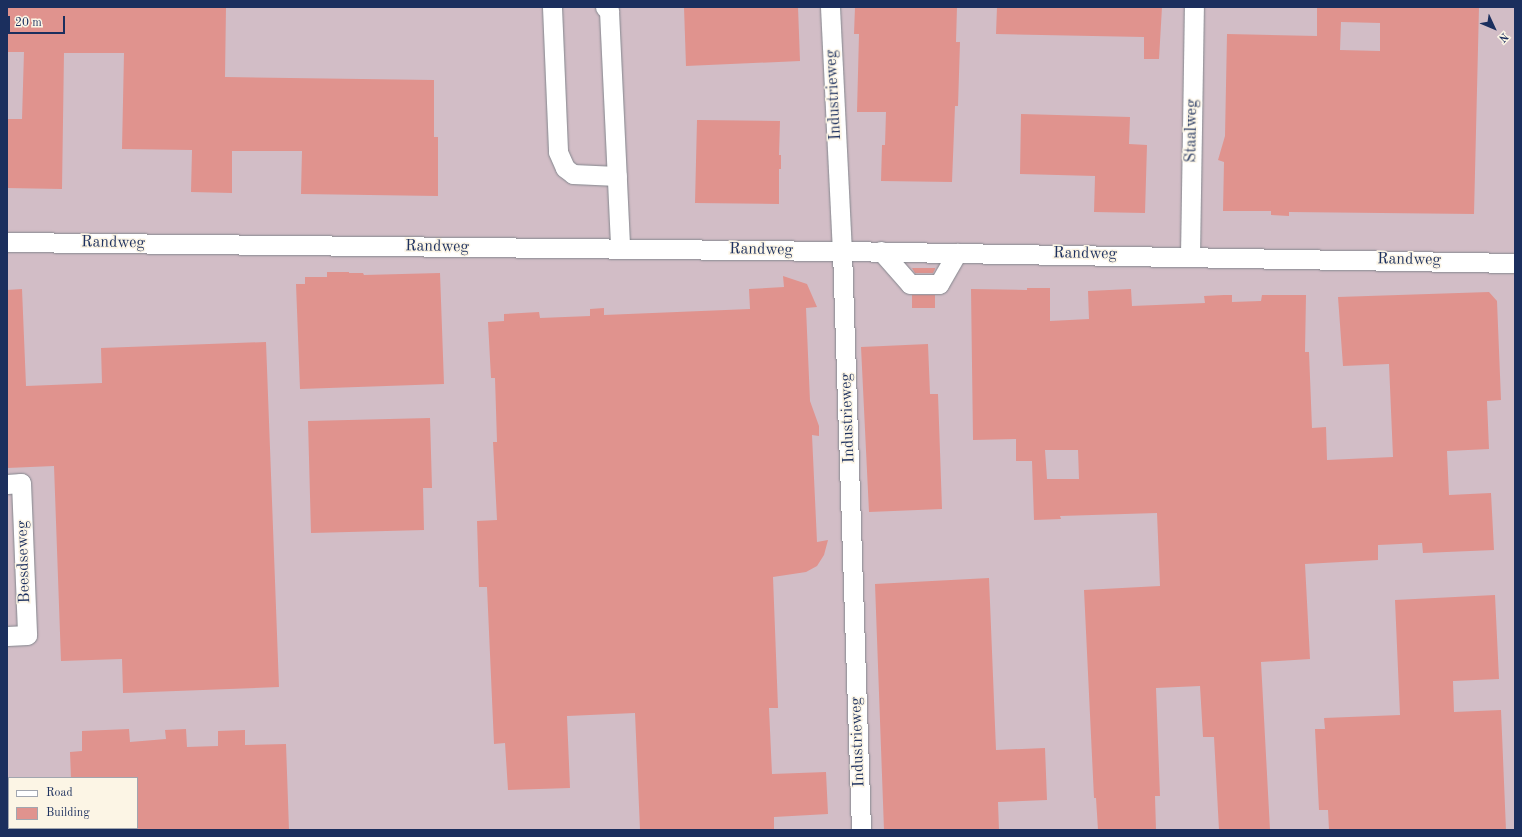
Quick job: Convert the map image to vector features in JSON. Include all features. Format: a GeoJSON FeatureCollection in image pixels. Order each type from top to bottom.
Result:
{"type":"FeatureCollection","features":[{"type":"Feature","properties":{"kind":"street"},"geometry":{"type":"LineString","coordinates":[[552,7],[558,152],[565,168],[572,174],[617,176]]}},
{"type":"Feature","properties":{"kind":"street"},"geometry":{"type":"LineString","coordinates":[[605,7],[609,12],[620,248]]}},
{"type":"Feature","properties":{"kind":"street","name":"Industrieweg"},"geometry":{"type":"LineString","coordinates":[[830,7],[842,251],[861,830]]}},
{"type":"Feature","properties":{"kind":"street","name":"Staalweg"},"geometry":{"type":"LineString","coordinates":[[1190,256],[1194,7]]}},
{"type":"Feature","properties":{"kind":"street","name":"Randweg"},"geometry":{"type":"LineString","coordinates":[[7,242],[881,251],[1515,263]]}},
{"type":"Feature","properties":{"kind":"street"},"geometry":{"type":"LineString","coordinates":[[881,251],[910,284],[939,284],[957,253]]}},
{"type":"Feature","properties":{"kind":"street"},"geometry":{"type":"LineString","coordinates":[[1515,257],[1515,263]]}},
{"type":"Feature","properties":{"kind":"street","name":"Beesdseweg"},"geometry":{"type":"LineString","coordinates":[[7,484],[21,483],[27,635],[7,636]]}},
{"type":"Feature","properties":{"kind":"shaded area"},"geometry":{"type":"Polygon","coordinates":[[[7,7],[1515,7],[1515,830],[7,830],[7,7]]]}},
{"type":"Feature","properties":{"kind":"building"},"geometry":{"type":"Polygon","coordinates":[[[7,7],[226,7],[225,77],[434,80],[434,137],[438,137],[438,196],[301,194],[302,151],[232,151],[232,193],[191,192],[192,150],[122,149],[124,53],[64,53],[62,189],[7,188],[7,119],[22,119],[24,52],[7,52],[7,7]]]}},
{"type":"Feature","properties":{"kind":"building"},"geometry":{"type":"Polygon","coordinates":[[[684,7],[798,7],[800,61],[686,66],[684,7]]]}},
{"type":"Feature","properties":{"kind":"building"},"geometry":{"type":"Polygon","coordinates":[[[855,7],[957,7],[956,42],[960,42],[958,106],[955,106],[952,182],[881,181],[882,145],[885,145],[886,112],[857,112],[859,34],[854,34],[855,7]]]}},
{"type":"Feature","properties":{"kind":"building"},"geometry":{"type":"Polygon","coordinates":[[[997,7],[1162,7],[1159,59],[1144,59],[1144,37],[996,34],[997,7]]]}},
{"type":"Feature","properties":{"kind":"building"},"geometry":{"type":"Polygon","coordinates":[[[1317,7],[1479,7],[1474,214],[1289,212],[1289,216],[1271,215],[1271,211],[1223,211],[1224,162],[1218,160],[1225,136],[1227,34],[1317,36],[1317,7]],[[1341,22],[1340,50],[1380,51],[1380,23],[1341,22]]]}},
{"type":"Feature","properties":{"kind":"building"},"geometry":{"type":"Polygon","coordinates":[[[1021,114],[1130,117],[1129,144],[1147,145],[1145,213],[1094,212],[1095,176],[1020,174],[1021,114]]]}},
{"type":"Feature","properties":{"kind":"building"},"geometry":{"type":"Polygon","coordinates":[[[697,120],[780,121],[779,155],[781,155],[781,169],[779,169],[779,204],[695,203],[697,120]]]}},
{"type":"Feature","properties":{"kind":"building"},"geometry":{"type":"Polygon","coordinates":[[[912,268],[935,269],[933,273],[915,273],[912,268]]]}},
{"type":"Feature","properties":{"kind":"building"},"geometry":{"type":"Polygon","coordinates":[[[327,272],[363,273],[364,275],[440,273],[444,384],[300,389],[296,284],[305,284],[305,277],[327,277],[327,272]]]}},
{"type":"Feature","properties":{"kind":"building"},"geometry":{"type":"Polygon","coordinates":[[[783,276],[807,284],[817,307],[806,308],[810,401],[819,426],[819,436],[812,435],[817,542],[828,540],[824,555],[817,566],[806,572],[773,577],[778,708],[769,708],[772,774],[826,772],[828,814],[774,817],[774,830],[640,830],[635,713],[567,716],[570,788],[508,790],[505,743],[494,744],[487,587],[479,587],[477,521],[497,520],[493,442],[497,442],[495,378],[491,378],[488,322],[504,321],[504,314],[539,312],[540,318],[590,316],[590,309],[604,308],[604,315],[750,309],[749,289],[784,287],[783,276]]]}},
{"type":"Feature","properties":{"kind":"building"},"geometry":{"type":"Polygon","coordinates":[[[1027,288],[1050,288],[1050,321],[1089,319],[1088,291],[1131,289],[1132,306],[1205,303],[1204,296],[1232,295],[1232,302],[1261,301],[1262,295],[1306,295],[1305,352],[1309,352],[1312,428],[1326,427],[1327,460],[1393,457],[1389,364],[1343,366],[1338,297],[1489,292],[1497,301],[1501,400],[1487,401],[1489,449],[1447,451],[1449,495],[1491,493],[1494,550],[1423,553],[1422,543],[1378,545],[1378,560],[1305,564],[1310,659],[1261,662],[1270,830],[1219,830],[1214,737],[1203,737],[1200,686],[1156,688],[1160,796],[1155,796],[1156,830],[1098,830],[1096,798],[1094,798],[1084,590],[1160,586],[1157,513],[1060,516],[1061,519],[1034,520],[1032,461],[1016,461],[1016,439],[973,440],[971,289],[1027,290],[1027,288]],[[1045,450],[1047,479],[1079,479],[1078,450],[1045,450]]]}},
{"type":"Feature","properties":{"kind":"building"},"geometry":{"type":"Polygon","coordinates":[[[22,289],[26,386],[102,383],[101,348],[266,342],[279,687],[123,693],[122,659],[61,661],[54,466],[7,468],[7,290],[22,289]]]}},
{"type":"Feature","properties":{"kind":"building"},"geometry":{"type":"Polygon","coordinates":[[[912,295],[935,295],[935,308],[912,308],[912,295]]]}},
{"type":"Feature","properties":{"kind":"building"},"geometry":{"type":"Polygon","coordinates":[[[928,344],[930,394],[938,394],[942,509],[869,512],[861,347],[928,344]]]}},
{"type":"Feature","properties":{"kind":"building"},"geometry":{"type":"Polygon","coordinates":[[[430,418],[432,488],[423,488],[424,530],[311,533],[308,421],[430,418]]]}},
{"type":"Feature","properties":{"kind":"building"},"geometry":{"type":"Polygon","coordinates":[[[989,578],[996,750],[1045,748],[1047,800],[998,802],[999,830],[884,830],[875,584],[989,578]]]}},
{"type":"Feature","properties":{"kind":"building"},"geometry":{"type":"Polygon","coordinates":[[[1495,595],[1499,679],[1453,681],[1454,712],[1501,710],[1506,830],[1329,830],[1328,810],[1319,810],[1315,729],[1325,729],[1324,718],[1400,715],[1395,600],[1495,595]]]}},
{"type":"Feature","properties":{"kind":"building"},"geometry":{"type":"Polygon","coordinates":[[[129,729],[130,742],[166,739],[165,730],[186,729],[187,747],[218,746],[218,731],[245,730],[245,745],[286,744],[289,830],[137,830],[138,777],[71,777],[70,752],[82,751],[82,731],[129,729]]]}}]}
